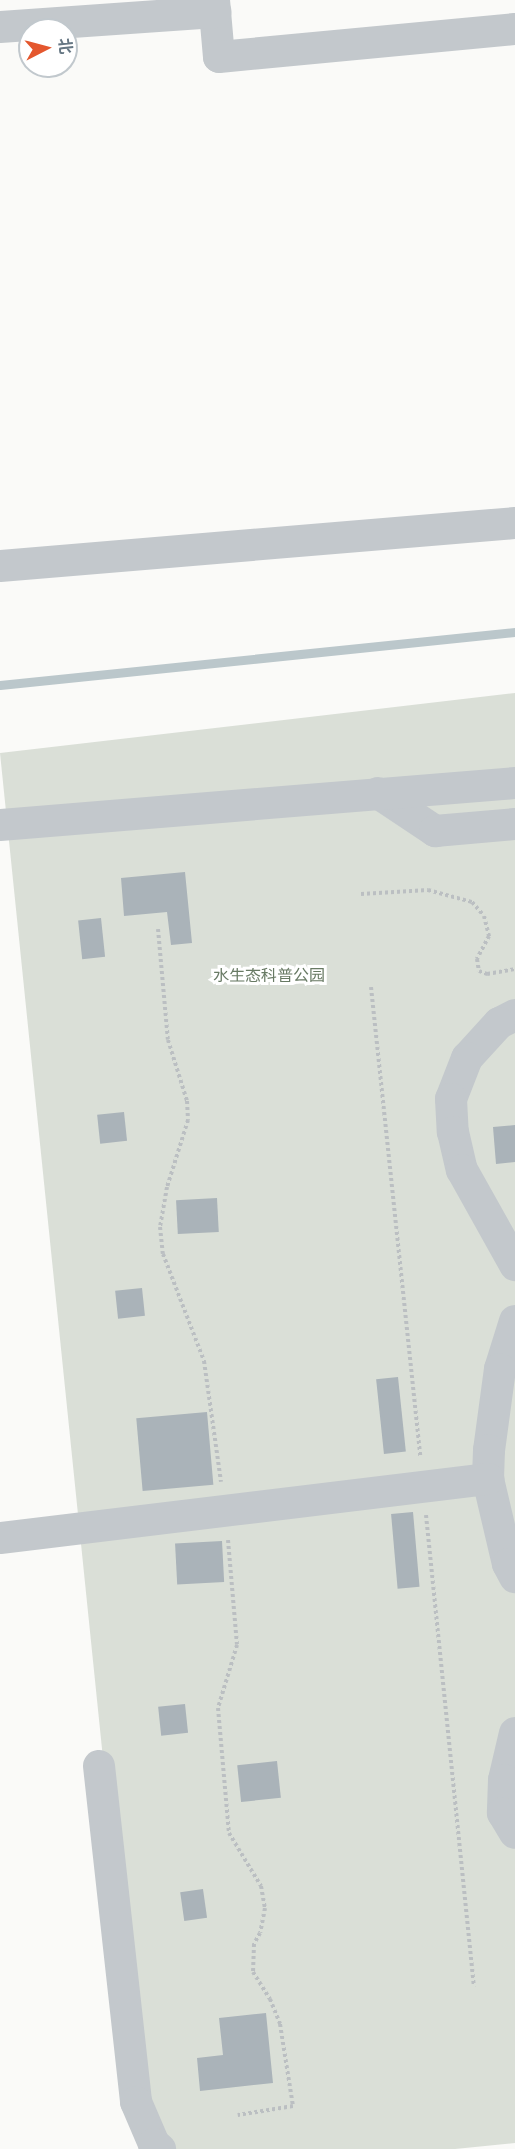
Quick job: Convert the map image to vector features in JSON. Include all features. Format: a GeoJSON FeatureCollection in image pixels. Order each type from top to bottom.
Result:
{"type":"FeatureCollection","features":[{"type":"Feature","properties":{"kind":"street"},"geometry":{"type":"LineString","coordinates":[[0,27],[215,6],[219,57],[515,29]]}},
{"type":"Feature","properties":{"kind":"street"},"geometry":{"type":"LineString","coordinates":[[0,566],[515,523]]}},
{"type":"Feature","properties":{"kind":"street"},"geometry":{"type":"LineString","coordinates":[[0,825],[515,783]]}},
{"type":"Feature","properties":{"kind":"street"},"geometry":{"type":"LineString","coordinates":[[378,794],[435,831],[515,824]]}},
{"type":"Feature","properties":{"kind":"street"},"geometry":{"type":"LineString","coordinates":[[515,1015],[499,1023],[467,1058],[451,1099],[453,1132],[462,1170],[515,1265]]}},
{"type":"Feature","properties":{"kind":"street"},"geometry":{"type":"LineString","coordinates":[[515,1321],[500,1369],[489,1450],[488,1479],[508,1564],[515,1577]]}},
{"type":"Feature","properties":{"kind":"street"},"geometry":{"type":"LineString","coordinates":[[0,1538],[488,1479]]}},
{"type":"Feature","properties":{"kind":"street"},"geometry":{"type":"LineString","coordinates":[[515,1733],[504,1780],[503,1813],[515,1833]]}},
{"type":"Feature","properties":{"kind":"street"},"geometry":{"type":"LineString","coordinates":[[99,1766],[136,2102],[154,2144],[160,2149]]}},
{"type":"Feature","properties":{"kind":"path"},"geometry":{"type":"LineString","coordinates":[[361,894],[428,890],[471,902],[484,916],[489,936],[477,959],[479,971],[487,974],[515,969]]}},
{"type":"Feature","properties":{"kind":"path"},"geometry":{"type":"LineString","coordinates":[[158,929],[168,1040],[188,1101],[189,1120],[167,1187],[160,1227],[163,1254],[204,1361],[225,1511],[237,1645],[234,1664],[222,1687],[218,1708],[229,1833],[261,1886],[265,1908],[260,1933],[254,1944],[253,1972],[270,1999],[280,2024],[293,2106],[238,2115]]}},
{"type":"Feature","properties":{"kind":"green space","name":"水生态科普公园"},"geometry":{"type":"Polygon","coordinates":[[[515,693],[515,2143],[455,2149],[143,2149],[0,753],[515,693]]]}},
{"type":"Feature","properties":{"kind":"building"},"geometry":{"type":"Polygon","coordinates":[[[185,872],[192,943],[171,945],[167,912],[124,916],[121,878],[185,872]]]}},
{"type":"Feature","properties":{"kind":"building"},"geometry":{"type":"Polygon","coordinates":[[[101,918],[105,957],[82,959],[78,920],[101,918]]]}},
{"type":"Feature","properties":{"kind":"building"},"geometry":{"type":"Polygon","coordinates":[[[124,1112],[127,1141],[100,1144],[97,1115],[124,1112]]]}},
{"type":"Feature","properties":{"kind":"building"},"geometry":{"type":"Polygon","coordinates":[[[515,1125],[515,1162],[496,1164],[493,1127],[515,1125]]]}},
{"type":"Feature","properties":{"kind":"building"},"geometry":{"type":"Polygon","coordinates":[[[217,1198],[219,1232],[178,1234],[176,1200],[217,1198]]]}},
{"type":"Feature","properties":{"kind":"building"},"geometry":{"type":"Polygon","coordinates":[[[142,1288],[145,1316],[118,1319],[115,1291],[142,1288]]]}},
{"type":"Feature","properties":{"kind":"building"},"geometry":{"type":"Polygon","coordinates":[[[398,1377],[406,1452],[384,1454],[376,1379],[398,1377]]]}},
{"type":"Feature","properties":{"kind":"building"},"geometry":{"type":"Polygon","coordinates":[[[207,1412],[213,1485],[143,1491],[136,1418],[207,1412]]]}},
{"type":"Feature","properties":{"kind":"building"},"geometry":{"type":"Polygon","coordinates":[[[413,1512],[420,1587],[398,1589],[391,1514],[413,1512]]]}},
{"type":"Feature","properties":{"kind":"building"},"geometry":{"type":"Polygon","coordinates":[[[222,1541],[224,1582],[177,1584],[175,1543],[222,1541]]]}},
{"type":"Feature","properties":{"kind":"building"},"geometry":{"type":"Polygon","coordinates":[[[185,1704],[188,1733],[161,1736],[158,1707],[185,1704]]]}},
{"type":"Feature","properties":{"kind":"building"},"geometry":{"type":"Polygon","coordinates":[[[277,1761],[281,1798],[241,1802],[237,1765],[277,1761]]]}},
{"type":"Feature","properties":{"kind":"building"},"geometry":{"type":"Polygon","coordinates":[[[203,1889],[207,1918],[184,1921],[180,1892],[203,1889]]]}},
{"type":"Feature","properties":{"kind":"building"},"geometry":{"type":"Polygon","coordinates":[[[266,2013],[273,2083],[200,2091],[197,2058],[223,2055],[219,2018],[266,2013]]]}},
{"type":"Feature","properties":{"kind":"waterway"},"geometry":{"type":"LineString","coordinates":[[0,685],[515,632]]}}]}
